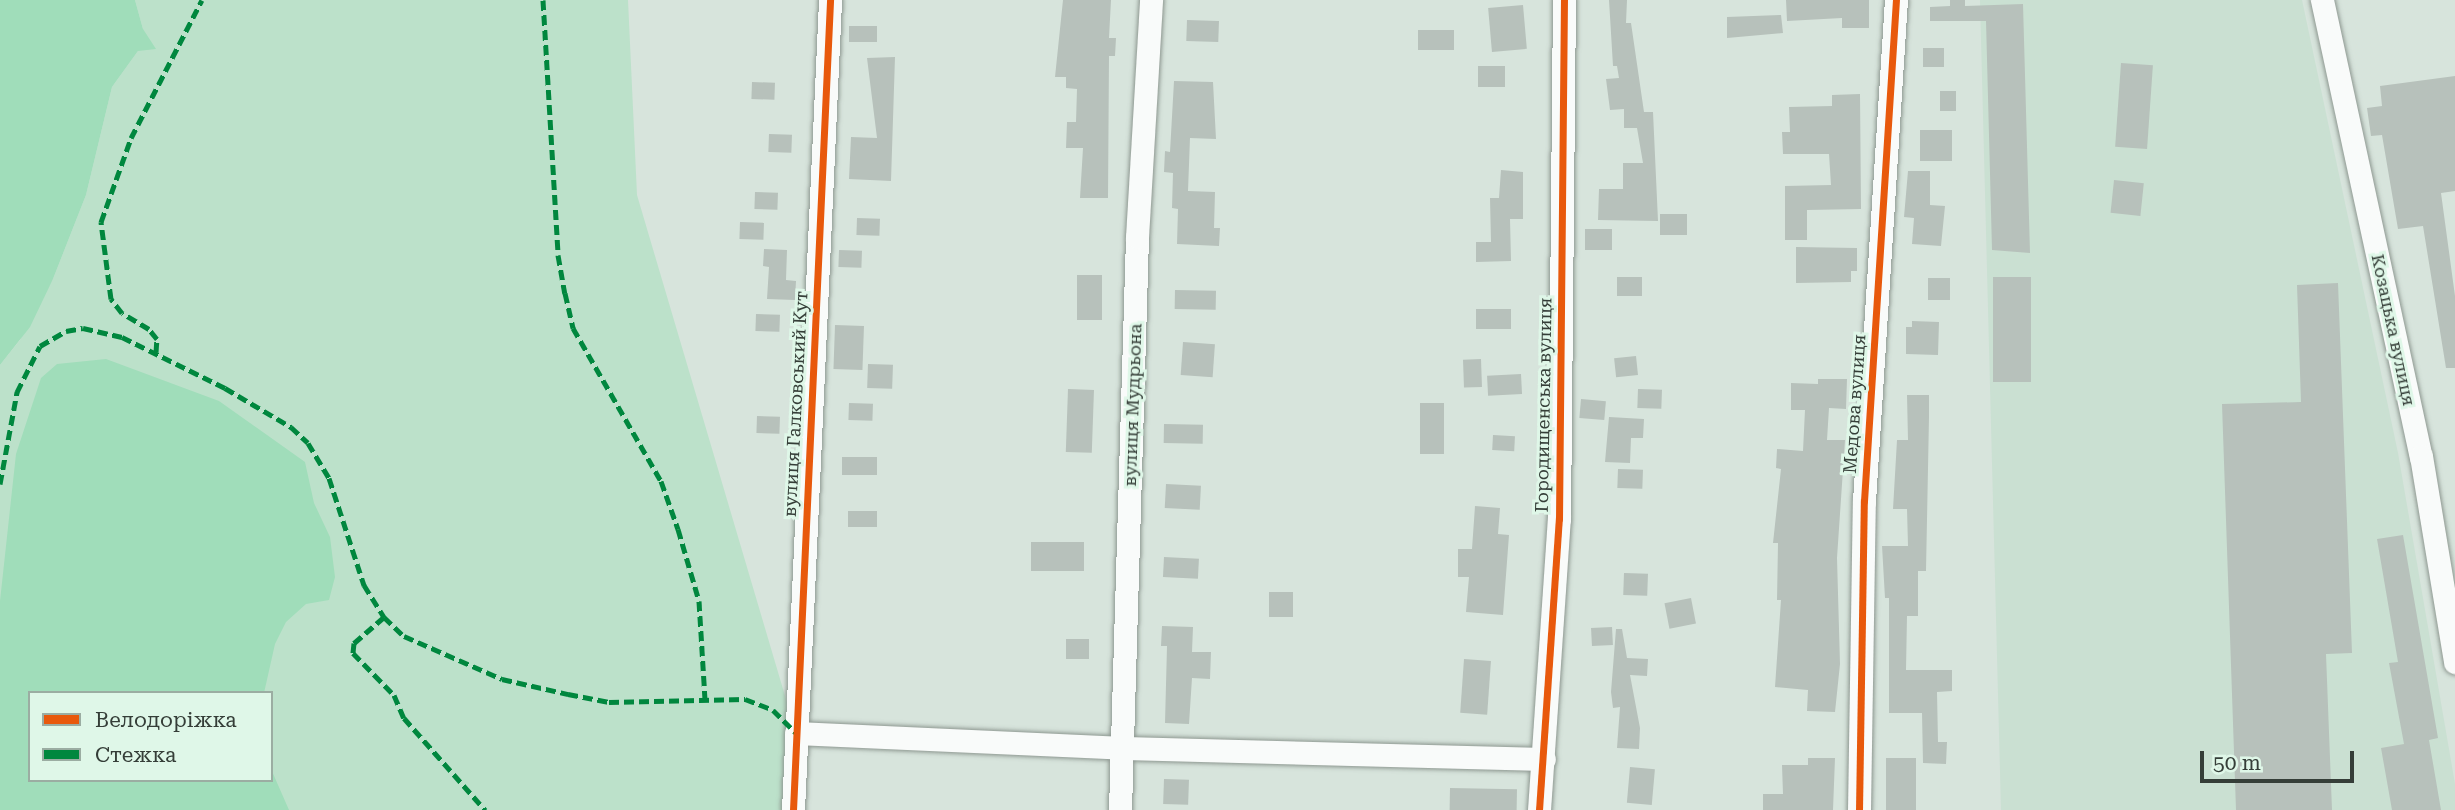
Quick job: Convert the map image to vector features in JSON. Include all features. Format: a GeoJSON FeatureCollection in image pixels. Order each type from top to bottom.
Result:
{"type":"FeatureCollection","features":[{"type":"Feature","properties":{"kind":"street","name":"вулиця Галковський Кут"},"geometry":{"type":"LineString","coordinates":[[793,810],[830,0]]}},
{"type":"Feature","properties":{"kind":"street","name":"вулиця Мудрьона"},"geometry":{"type":"LineString","coordinates":[[1120,810],[1124,748],[1137,237],[1152,0]]}},
{"type":"Feature","properties":{"kind":"street","name":"Городищенська вулиця"},"geometry":{"type":"LineString","coordinates":[[1539,810],[1559,519],[1564,0]]}},
{"type":"Feature","properties":{"kind":"street","name":"Медова вулиця"},"geometry":{"type":"LineString","coordinates":[[1859,810],[1864,501],[1896,0]]}},
{"type":"Feature","properties":{"kind":"street","name":"Козацька вулиця"},"geometry":{"type":"LineString","coordinates":[[2322,0],[2421,456],[2455,662]]}},
{"type":"Feature","properties":{"kind":"street"},"geometry":{"type":"LineString","coordinates":[[796,733],[1124,748],[1544,759]]}},
{"type":"Feature","properties":{"kind":"shaded area"},"geometry":{"type":"Polygon","coordinates":[[[0,0],[135,0],[143,29],[156,49],[138,51],[112,87],[86,195],[53,279],[30,327],[0,365],[0,0]]]}},
{"type":"Feature","properties":{"kind":"shaded area"},"geometry":{"type":"Polygon","coordinates":[[[135,0],[628,0],[637,195],[796,733],[793,810],[0,810],[0,365],[20,340],[53,279],[86,195],[112,87],[138,51],[143,29],[135,0]]]}},
{"type":"Feature","properties":{"kind":"shaded area"},"geometry":{"type":"Polygon","coordinates":[[[1980,0],[2302,0],[2398,453],[2455,784],[2455,810],[2001,810],[1980,0]]]}},
{"type":"Feature","properties":{"kind":"shaded area"},"geometry":{"type":"Polygon","coordinates":[[[106,359],[219,401],[305,462],[314,503],[330,537],[335,577],[329,600],[306,604],[286,622],[275,644],[264,691],[28,691],[28,782],[273,782],[273,774],[289,810],[0,810],[0,601],[16,454],[41,378],[57,364],[106,359]]]}},
{"type":"Feature","properties":{"kind":"building"},"geometry":{"type":"Polygon","coordinates":[[[1063,0],[1111,0],[1109,38],[1116,38],[1115,56],[1109,56],[1108,198],[1080,198],[1083,148],[1066,148],[1067,122],[1076,122],[1077,89],[1066,88],[1066,77],[1055,77],[1063,0]]]}},
{"type":"Feature","properties":{"kind":"building"},"geometry":{"type":"Polygon","coordinates":[[[1609,0],[1627,0],[1626,23],[1631,23],[1644,112],[1653,112],[1658,221],[1598,220],[1599,189],[1623,189],[1623,163],[1643,163],[1637,128],[1624,128],[1624,109],[1610,110],[1606,79],[1619,78],[1617,66],[1613,66],[1609,0]]]}},
{"type":"Feature","properties":{"kind":"building"},"geometry":{"type":"Polygon","coordinates":[[[1786,0],[1869,0],[1869,28],[1842,28],[1842,18],[1787,21],[1786,0]]]}},
{"type":"Feature","properties":{"kind":"building"},"geometry":{"type":"Polygon","coordinates":[[[1950,0],[1965,0],[1965,6],[2023,4],[2030,253],[1992,250],[1986,21],[1930,21],[1930,7],[1950,6],[1950,0]]]}},
{"type":"Feature","properties":{"kind":"building"},"geometry":{"type":"Polygon","coordinates":[[[1523,5],[1527,49],[1492,52],[1488,8],[1523,5]]]}},
{"type":"Feature","properties":{"kind":"building"},"geometry":{"type":"Polygon","coordinates":[[[1781,15],[1783,33],[1727,38],[1727,17],[1781,15]]]}},
{"type":"Feature","properties":{"kind":"building"},"geometry":{"type":"Polygon","coordinates":[[[1187,20],[1219,21],[1218,42],[1186,41],[1187,20]]]}},
{"type":"Feature","properties":{"kind":"building"},"geometry":{"type":"Polygon","coordinates":[[[849,26],[877,26],[877,42],[849,42],[849,26]]]}},
{"type":"Feature","properties":{"kind":"building"},"geometry":{"type":"Polygon","coordinates":[[[1418,30],[1454,30],[1454,50],[1418,50],[1418,30]]]}},
{"type":"Feature","properties":{"kind":"building"},"geometry":{"type":"Polygon","coordinates":[[[1923,48],[1944,48],[1944,67],[1923,67],[1923,48]]]}},
{"type":"Feature","properties":{"kind":"building"},"geometry":{"type":"Polygon","coordinates":[[[895,57],[891,181],[849,179],[851,137],[877,138],[867,58],[895,57]]]}},
{"type":"Feature","properties":{"kind":"building"},"geometry":{"type":"Polygon","coordinates":[[[2121,63],[2153,65],[2147,149],[2115,147],[2121,63]]]}},
{"type":"Feature","properties":{"kind":"building"},"geometry":{"type":"Polygon","coordinates":[[[1478,66],[1505,66],[1505,87],[1478,87],[1478,66]]]}},
{"type":"Feature","properties":{"kind":"building"},"geometry":{"type":"Polygon","coordinates":[[[2455,76],[2455,191],[2441,193],[2455,296],[2455,368],[2446,368],[2423,226],[2398,229],[2382,135],[2371,136],[2367,108],[2382,106],[2380,86],[2455,76]]]}},
{"type":"Feature","properties":{"kind":"building"},"geometry":{"type":"Polygon","coordinates":[[[1174,81],[1213,82],[1216,139],[1190,138],[1188,191],[1215,192],[1214,228],[1220,228],[1219,246],[1177,244],[1178,209],[1172,208],[1173,173],[1164,172],[1165,151],[1170,152],[1174,81]]]}},
{"type":"Feature","properties":{"kind":"building"},"geometry":{"type":"Polygon","coordinates":[[[752,82],[775,83],[774,100],[751,99],[752,82]]]}},
{"type":"Feature","properties":{"kind":"building"},"geometry":{"type":"Polygon","coordinates":[[[1940,91],[1956,91],[1956,111],[1940,111],[1940,91]]]}},
{"type":"Feature","properties":{"kind":"building"},"geometry":{"type":"Polygon","coordinates":[[[1860,94],[1861,209],[1807,210],[1807,240],[1785,240],[1785,186],[1831,185],[1829,154],[1783,154],[1782,132],[1790,132],[1789,107],[1832,106],[1832,95],[1860,94]]]}},
{"type":"Feature","properties":{"kind":"building"},"geometry":{"type":"Polygon","coordinates":[[[1920,130],[1952,130],[1952,161],[1920,161],[1920,130]]]}},
{"type":"Feature","properties":{"kind":"building"},"geometry":{"type":"Polygon","coordinates":[[[769,134],[792,135],[791,153],[768,152],[769,134]]]}},
{"type":"Feature","properties":{"kind":"building"},"geometry":{"type":"Polygon","coordinates":[[[1501,170],[1523,172],[1523,219],[1510,219],[1511,261],[1476,262],[1476,242],[1491,242],[1490,198],[1499,198],[1501,170]]]}},
{"type":"Feature","properties":{"kind":"building"},"geometry":{"type":"Polygon","coordinates":[[[1908,171],[1930,171],[1930,205],[1945,206],[1941,246],[1912,244],[1914,218],[1904,217],[1908,171]]]}},
{"type":"Feature","properties":{"kind":"building"},"geometry":{"type":"Polygon","coordinates":[[[2114,180],[2144,183],[2140,216],[2111,213],[2114,180]]]}},
{"type":"Feature","properties":{"kind":"building"},"geometry":{"type":"Polygon","coordinates":[[[755,192],[778,193],[777,210],[754,209],[755,192]]]}},
{"type":"Feature","properties":{"kind":"building"},"geometry":{"type":"Polygon","coordinates":[[[1660,214],[1687,214],[1687,235],[1660,235],[1660,214]]]}},
{"type":"Feature","properties":{"kind":"building"},"geometry":{"type":"Polygon","coordinates":[[[857,218],[880,219],[879,236],[856,235],[857,218]]]}},
{"type":"Feature","properties":{"kind":"building"},"geometry":{"type":"Polygon","coordinates":[[[740,222],[764,223],[763,240],[739,239],[740,222]]]}},
{"type":"Feature","properties":{"kind":"building"},"geometry":{"type":"Polygon","coordinates":[[[1585,229],[1612,229],[1612,250],[1585,250],[1585,229]]]}},
{"type":"Feature","properties":{"kind":"building"},"geometry":{"type":"Polygon","coordinates":[[[1796,247],[1857,248],[1857,271],[1851,271],[1851,282],[1796,283],[1796,247]]]}},
{"type":"Feature","properties":{"kind":"building"},"geometry":{"type":"Polygon","coordinates":[[[764,249],[787,250],[786,280],[796,281],[795,300],[767,299],[769,267],[763,266],[764,249]]]}},
{"type":"Feature","properties":{"kind":"building"},"geometry":{"type":"Polygon","coordinates":[[[839,250],[862,251],[861,268],[838,267],[839,250]]]}},
{"type":"Feature","properties":{"kind":"building"},"geometry":{"type":"Polygon","coordinates":[[[1077,275],[1102,275],[1102,320],[1077,320],[1077,275]]]}},
{"type":"Feature","properties":{"kind":"building"},"geometry":{"type":"Polygon","coordinates":[[[1617,277],[1642,277],[1642,296],[1617,296],[1617,277]]]}},
{"type":"Feature","properties":{"kind":"building"},"geometry":{"type":"Polygon","coordinates":[[[1993,277],[2031,277],[2031,382],[1993,382],[1993,277]]]}},
{"type":"Feature","properties":{"kind":"building"},"geometry":{"type":"Polygon","coordinates":[[[1928,278],[1950,278],[1950,300],[1928,300],[1928,278]]]}},
{"type":"Feature","properties":{"kind":"building"},"geometry":{"type":"Polygon","coordinates":[[[2338,283],[2352,653],[2326,654],[2332,810],[2236,810],[2222,404],[2301,402],[2297,285],[2338,283]]]}},
{"type":"Feature","properties":{"kind":"building"},"geometry":{"type":"Polygon","coordinates":[[[1175,290],[1216,291],[1216,310],[1175,309],[1175,290]]]}},
{"type":"Feature","properties":{"kind":"building"},"geometry":{"type":"Polygon","coordinates":[[[1476,309],[1511,309],[1511,329],[1476,329],[1476,309]]]}},
{"type":"Feature","properties":{"kind":"building"},"geometry":{"type":"Polygon","coordinates":[[[756,314],[780,315],[779,332],[755,331],[756,314]]]}},
{"type":"Feature","properties":{"kind":"building"},"geometry":{"type":"Polygon","coordinates":[[[1912,321],[1939,322],[1938,355],[1906,354],[1906,327],[1912,327],[1912,321]]]}},
{"type":"Feature","properties":{"kind":"building"},"geometry":{"type":"Polygon","coordinates":[[[835,325],[864,326],[862,370],[833,369],[835,325]]]}},
{"type":"Feature","properties":{"kind":"building"},"geometry":{"type":"Polygon","coordinates":[[[1183,342],[1215,344],[1213,377],[1181,375],[1183,342]]]}},
{"type":"Feature","properties":{"kind":"building"},"geometry":{"type":"Polygon","coordinates":[[[1636,356],[1638,375],[1616,377],[1614,358],[1636,356]]]}},
{"type":"Feature","properties":{"kind":"building"},"geometry":{"type":"Polygon","coordinates":[[[1481,359],[1482,387],[1464,388],[1463,360],[1481,359]]]}},
{"type":"Feature","properties":{"kind":"building"},"geometry":{"type":"Polygon","coordinates":[[[868,364],[893,365],[892,389],[867,388],[868,364]]]}},
{"type":"Feature","properties":{"kind":"building"},"geometry":{"type":"Polygon","coordinates":[[[1521,374],[1522,394],[1488,396],[1487,376],[1521,374]]]}},
{"type":"Feature","properties":{"kind":"building"},"geometry":{"type":"Polygon","coordinates":[[[1818,379],[1847,379],[1846,409],[1829,408],[1827,440],[1845,440],[1837,558],[1840,664],[1835,712],[1807,711],[1808,690],[1775,687],[1781,600],[1777,600],[1778,543],[1773,543],[1781,469],[1776,468],[1777,449],[1803,451],[1805,410],[1791,410],[1791,383],[1818,384],[1818,379]]]}},
{"type":"Feature","properties":{"kind":"building"},"geometry":{"type":"Polygon","coordinates":[[[1068,389],[1094,390],[1092,453],[1066,452],[1068,389]]]}},
{"type":"Feature","properties":{"kind":"building"},"geometry":{"type":"Polygon","coordinates":[[[1638,389],[1662,390],[1661,409],[1637,408],[1638,389]]]}},
{"type":"Feature","properties":{"kind":"building"},"geometry":{"type":"Polygon","coordinates":[[[1907,395],[1929,395],[1929,417],[1926,571],[1918,571],[1918,616],[1907,616],[1906,670],[1952,670],[1952,691],[1937,692],[1938,742],[1947,742],[1946,764],[1923,763],[1922,713],[1889,713],[1889,598],[1885,598],[1882,546],[1908,546],[1907,509],[1893,509],[1897,440],[1908,440],[1907,395]]]}},
{"type":"Feature","properties":{"kind":"building"},"geometry":{"type":"Polygon","coordinates":[[[1581,399],[1606,401],[1604,420],[1579,418],[1581,399]]]}},
{"type":"Feature","properties":{"kind":"building"},"geometry":{"type":"Polygon","coordinates":[[[849,403],[873,404],[872,421],[848,420],[849,403]]]}},
{"type":"Feature","properties":{"kind":"building"},"geometry":{"type":"Polygon","coordinates":[[[1420,403],[1444,403],[1444,454],[1420,454],[1420,403]]]}},
{"type":"Feature","properties":{"kind":"building"},"geometry":{"type":"Polygon","coordinates":[[[757,416],[780,417],[779,434],[756,433],[757,416]]]}},
{"type":"Feature","properties":{"kind":"building"},"geometry":{"type":"Polygon","coordinates":[[[1609,417],[1644,419],[1643,438],[1631,438],[1630,463],[1605,462],[1609,417]]]}},
{"type":"Feature","properties":{"kind":"building"},"geometry":{"type":"Polygon","coordinates":[[[1164,424],[1203,425],[1203,444],[1164,443],[1164,424]]]}},
{"type":"Feature","properties":{"kind":"building"},"geometry":{"type":"Polygon","coordinates":[[[1493,435],[1515,436],[1514,451],[1492,450],[1493,435]]]}},
{"type":"Feature","properties":{"kind":"building"},"geometry":{"type":"Polygon","coordinates":[[[842,457],[877,457],[877,475],[842,475],[842,457]]]}},
{"type":"Feature","properties":{"kind":"building"},"geometry":{"type":"Polygon","coordinates":[[[1618,469],[1643,470],[1642,489],[1617,488],[1618,469]]]}},
{"type":"Feature","properties":{"kind":"building"},"geometry":{"type":"Polygon","coordinates":[[[1166,484],[1201,486],[1200,510],[1165,508],[1166,484]]]}},
{"type":"Feature","properties":{"kind":"building"},"geometry":{"type":"Polygon","coordinates":[[[1475,506],[1500,508],[1498,534],[1509,535],[1503,615],[1466,612],[1469,577],[1458,577],[1458,549],[1472,549],[1475,506]]]}},
{"type":"Feature","properties":{"kind":"building"},"geometry":{"type":"Polygon","coordinates":[[[848,511],[877,511],[877,527],[848,527],[848,511]]]}},
{"type":"Feature","properties":{"kind":"building"},"geometry":{"type":"Polygon","coordinates":[[[2403,535],[2438,738],[2429,740],[2441,810],[2392,810],[2381,748],[2404,744],[2389,663],[2398,662],[2377,539],[2403,535]]]}},
{"type":"Feature","properties":{"kind":"building"},"geometry":{"type":"Polygon","coordinates":[[[1031,542],[1084,542],[1084,571],[1031,571],[1031,542]]]}},
{"type":"Feature","properties":{"kind":"building"},"geometry":{"type":"Polygon","coordinates":[[[1164,557],[1199,559],[1198,579],[1163,577],[1164,557]]]}},
{"type":"Feature","properties":{"kind":"building"},"geometry":{"type":"Polygon","coordinates":[[[1624,573],[1648,574],[1647,596],[1623,595],[1624,573]]]}},
{"type":"Feature","properties":{"kind":"building"},"geometry":{"type":"Polygon","coordinates":[[[1269,592],[1293,592],[1293,617],[1269,617],[1269,592]]]}},
{"type":"Feature","properties":{"kind":"building"},"geometry":{"type":"Polygon","coordinates":[[[1691,598],[1696,624],[1669,629],[1664,603],[1691,598]]]}},
{"type":"Feature","properties":{"kind":"building"},"geometry":{"type":"Polygon","coordinates":[[[1162,626],[1193,627],[1192,652],[1211,652],[1210,679],[1192,678],[1189,724],[1165,723],[1167,646],[1161,646],[1162,626]]]}},
{"type":"Feature","properties":{"kind":"building"},"geometry":{"type":"Polygon","coordinates":[[[1612,627],[1613,645],[1592,646],[1591,628],[1612,627]]]}},
{"type":"Feature","properties":{"kind":"building"},"geometry":{"type":"Polygon","coordinates":[[[1616,629],[1622,629],[1627,658],[1648,659],[1647,676],[1630,675],[1640,728],[1639,749],[1617,748],[1620,707],[1613,708],[1611,692],[1616,629]]]}},
{"type":"Feature","properties":{"kind":"building"},"geometry":{"type":"Polygon","coordinates":[[[1066,639],[1089,639],[1089,659],[1066,659],[1066,639]]]}},
{"type":"Feature","properties":{"kind":"building"},"geometry":{"type":"Polygon","coordinates":[[[1464,659],[1491,661],[1487,715],[1460,713],[1464,659]]]}},
{"type":"Feature","properties":{"kind":"building"},"geometry":{"type":"Polygon","coordinates":[[[1808,758],[1835,758],[1833,810],[1763,810],[1763,794],[1783,794],[1782,765],[1808,765],[1808,758]]]}},
{"type":"Feature","properties":{"kind":"building"},"geometry":{"type":"Polygon","coordinates":[[[1886,758],[1916,758],[1916,810],[1886,810],[1886,758]]]}},
{"type":"Feature","properties":{"kind":"building"},"geometry":{"type":"Polygon","coordinates":[[[1630,767],[1655,769],[1652,805],[1627,803],[1630,767]]]}},
{"type":"Feature","properties":{"kind":"building"},"geometry":{"type":"Polygon","coordinates":[[[1164,779],[1189,780],[1188,805],[1163,804],[1164,779]]]}},
{"type":"Feature","properties":{"kind":"building"},"geometry":{"type":"Polygon","coordinates":[[[1450,788],[1517,789],[1517,810],[1450,810],[1450,788]]]}},
{"type":"Feature","properties":{"kind":"marked path"},"geometry":{"type":"LineString","coordinates":[[156,352],[157,339],[149,329],[122,313],[111,299],[101,222],[131,138],[202,0]]}},
{"type":"Feature","properties":{"kind":"marked path"},"geometry":{"type":"LineString","coordinates":[[543,0],[558,255],[573,328],[661,481],[699,601],[705,698]]}},
{"type":"Feature","properties":{"kind":"marked path"},"geometry":{"type":"LineString","coordinates":[[0,484],[17,392],[40,346],[66,331],[83,328],[122,337],[225,388],[291,427],[308,443],[329,478],[364,585],[384,617],[404,636],[502,679],[609,702],[745,699],[773,710],[796,733]]}},
{"type":"Feature","properties":{"kind":"marked path"},"geometry":{"type":"LineString","coordinates":[[384,617],[354,643],[353,653],[394,695],[404,718],[485,810]]}},
{"type":"Feature","properties":{"kind":"cycle path"},"geometry":{"type":"LineString","coordinates":[[793,810],[830,0]]}},
{"type":"Feature","properties":{"kind":"cycle path"},"geometry":{"type":"LineString","coordinates":[[1539,810],[1559,519],[1564,0]]}},
{"type":"Feature","properties":{"kind":"cycle path"},"geometry":{"type":"LineString","coordinates":[[1859,810],[1864,501],[1896,0]]}}]}
